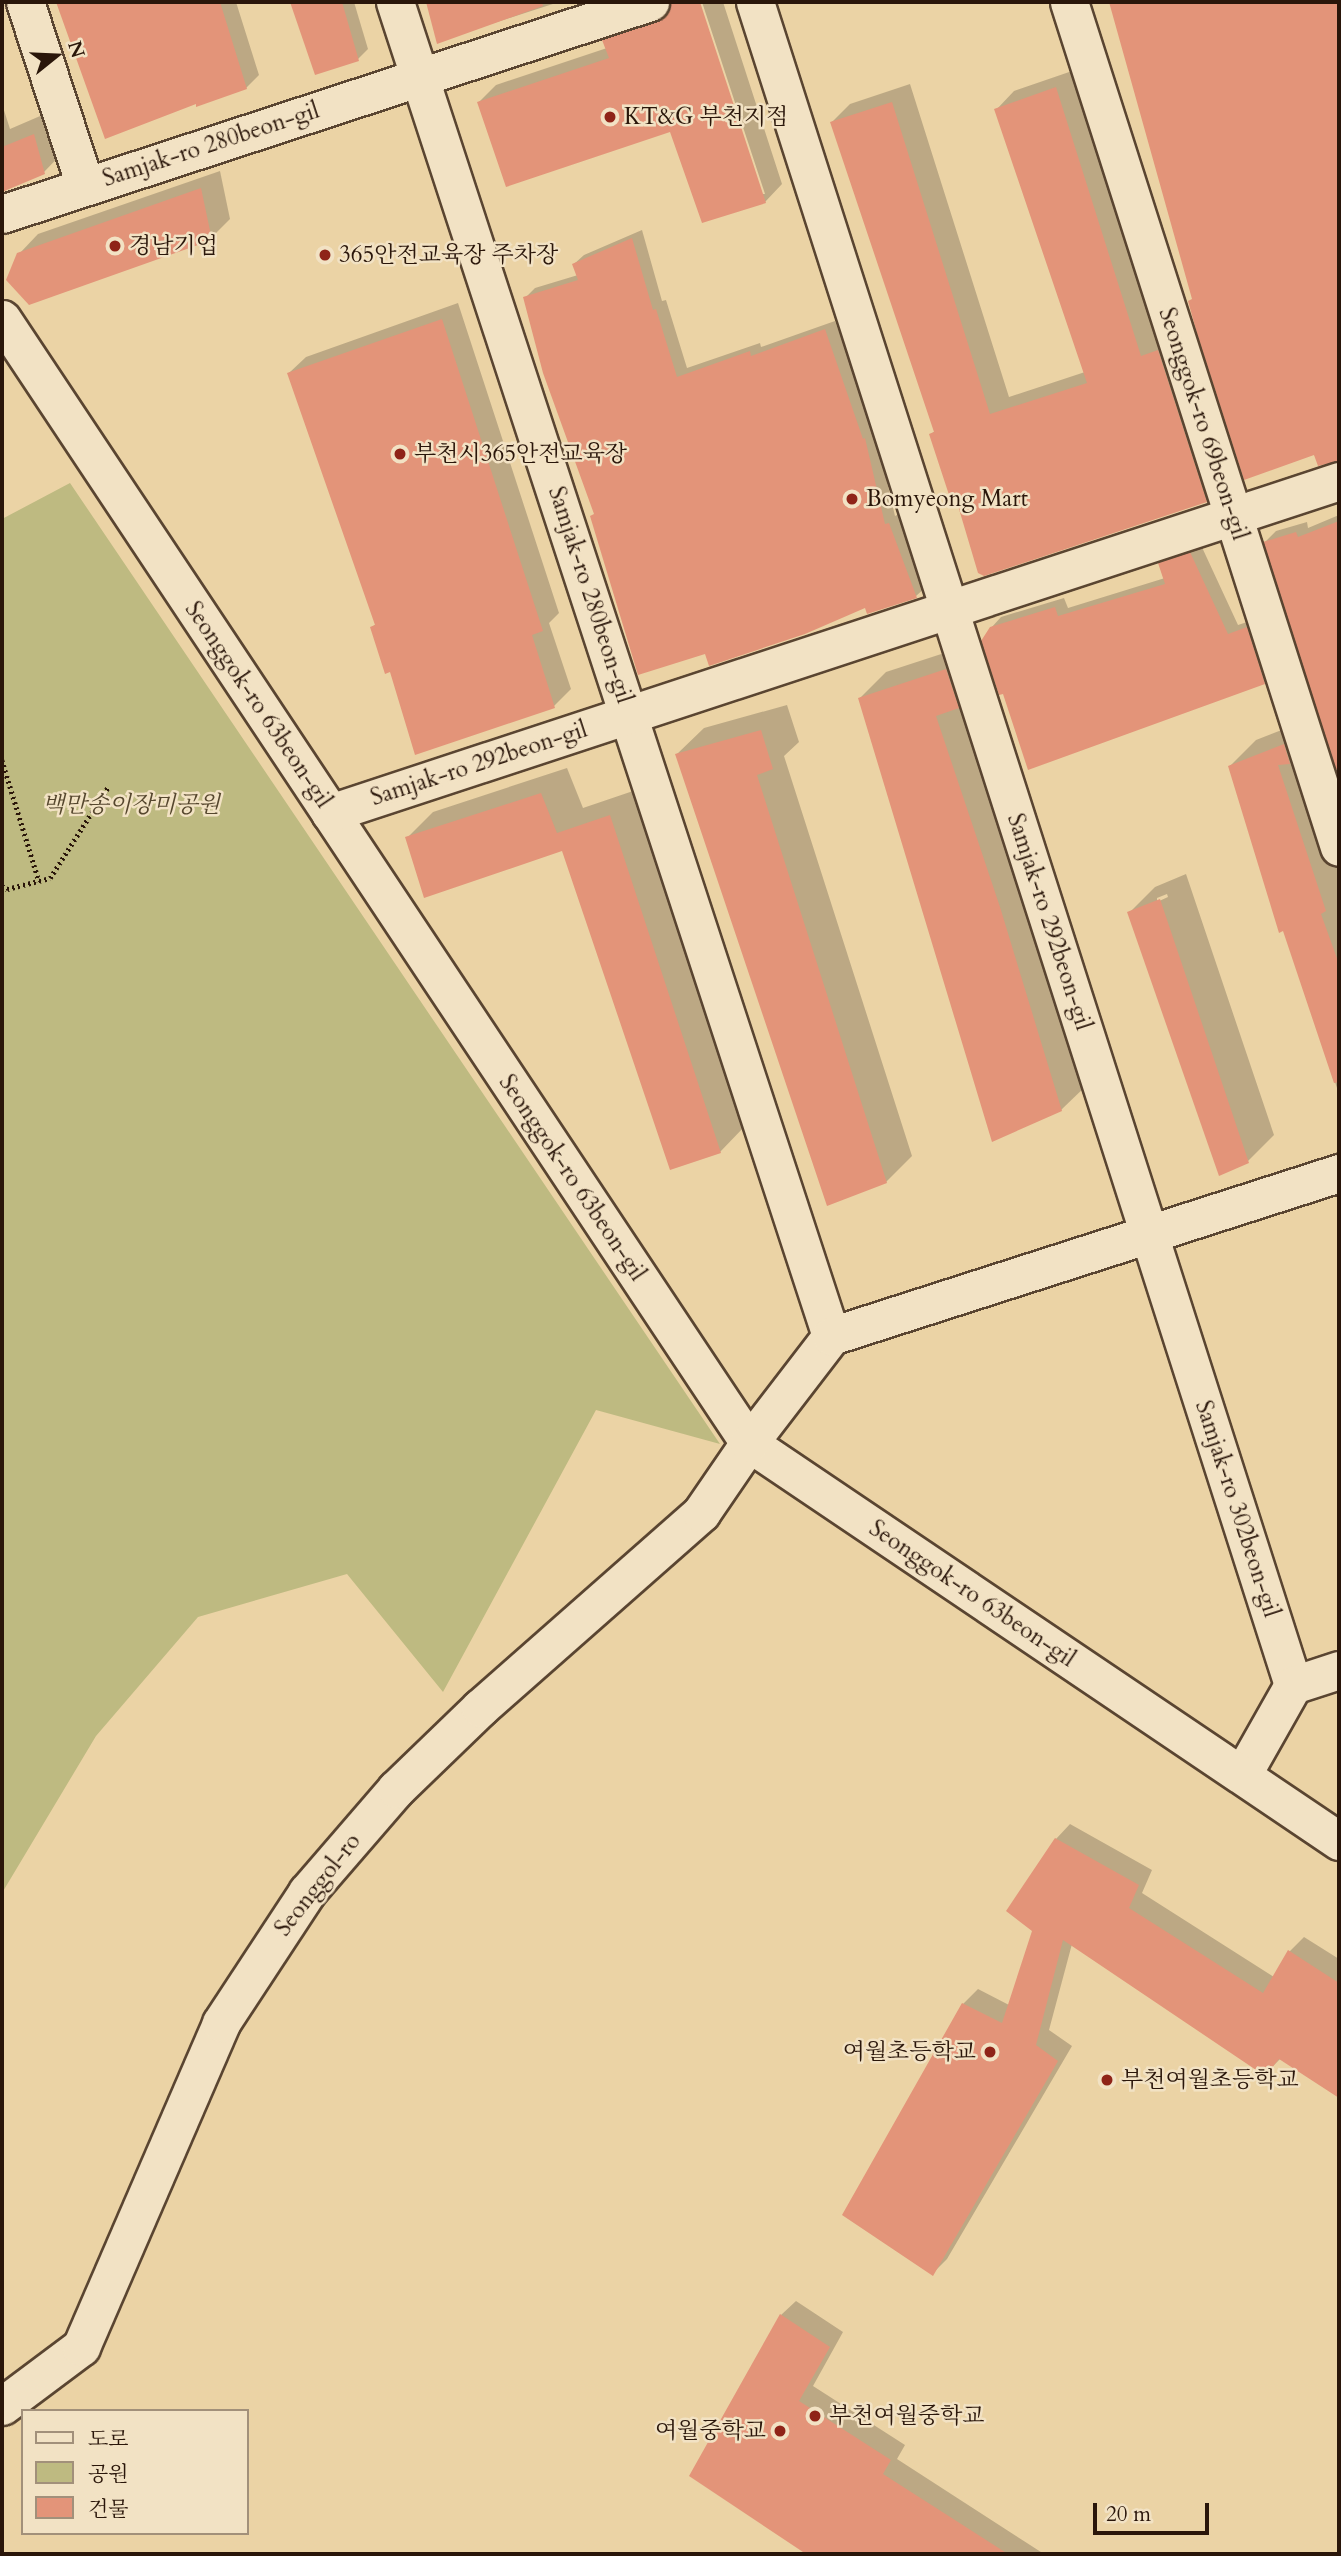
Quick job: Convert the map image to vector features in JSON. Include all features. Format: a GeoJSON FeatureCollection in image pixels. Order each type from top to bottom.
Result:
{"type":"FeatureCollection","features":[{"type":"Feature","properties":{"kind":"street"},"geometry":{"type":"LineString","coordinates":[[25,2],[85,186]]}},
{"type":"Feature","properties":{"kind":"street"},"geometry":{"type":"LineString","coordinates":[[395,2],[421,76]]}},
{"type":"Feature","properties":{"kind":"street","name":"Samjak-ro 280beon-gil"},"geometry":{"type":"LineString","coordinates":[[2,214],[650,2]]}},
{"type":"Feature","properties":{"kind":"street"},"geometry":{"type":"LineString","coordinates":[[755,2],[949,610]]}},
{"type":"Feature","properties":{"kind":"street","name":"Seonggok-ro 69beon-gil"},"geometry":{"type":"LineString","coordinates":[[1069,2],[1339,846]]}},
{"type":"Feature","properties":{"kind":"street","name":"Samjak-ro 280beon-gil"},"geometry":{"type":"LineString","coordinates":[[421,76],[628,715]]}},
{"type":"Feature","properties":{"kind":"street","name":"Seonggok-ro 63beon-gil"},"geometry":{"type":"LineString","coordinates":[[2,319],[749,1443],[1339,1840]]}},
{"type":"Feature","properties":{"kind":"street","name":"Samjak-ro 292beon-gil"},"geometry":{"type":"LineString","coordinates":[[330,813],[1339,481]]}},
{"type":"Feature","properties":{"kind":"street","name":"Samjak-ro 292beon-gil"},"geometry":{"type":"LineString","coordinates":[[949,610],[1149,1234]]}},
{"type":"Feature","properties":{"kind":"street"},"geometry":{"type":"LineString","coordinates":[[628,715],[831,1336]]}},
{"type":"Feature","properties":{"kind":"street"},"geometry":{"type":"LineString","coordinates":[[749,1443],[831,1336],[1339,1173]]}},
{"type":"Feature","properties":{"kind":"street","name":"Samjak-ro 302beon-gil"},"geometry":{"type":"LineString","coordinates":[[1149,1234],[1293,1685]]}},
{"type":"Feature","properties":{"kind":"street","name":"Seonggol-ro"},"geometry":{"type":"LineString","coordinates":[[2,2406],[80,2347],[220,2023],[307,1892],[396,1789],[480,1708],[701,1513],[749,1443]]}},
{"type":"Feature","properties":{"kind":"street"},"geometry":{"type":"LineString","coordinates":[[1242,1775],[1293,1685],[1339,1671]]}},
{"type":"Feature","properties":{"kind":"path"},"geometry":{"type":"LineString","coordinates":[[2,760],[39,881]]}},
{"type":"Feature","properties":{"kind":"path"},"geometry":{"type":"LineString","coordinates":[[2,886],[7,889],[50,878],[108,787]]}},
{"type":"Feature","properties":{"kind":"green space","name":"백만송이장미공원"},"geometry":{"type":"Polygon","coordinates":[[[70,483],[720,1444],[596,1410],[443,1692],[347,1574],[198,1617],[96,1736],[2,1893],[2,519],[70,483]]]}},
{"type":"Feature","properties":{"kind":"building"},"geometry":{"type":"Polygon","coordinates":[[[56,2],[220,2],[247,89],[196,107],[196,104],[105,139],[56,2]]]}},
{"type":"Feature","properties":{"kind":"building"},"geometry":{"type":"Polygon","coordinates":[[[290,2],[342,2],[359,61],[315,75],[290,2]]]}},
{"type":"Feature","properties":{"kind":"building"},"geometry":{"type":"Polygon","coordinates":[[[426,2],[542,2],[543,6],[437,44],[426,2]]]}},
{"type":"Feature","properties":{"kind":"building","name":"KT&G 부천지점"},"geometry":{"type":"Polygon","coordinates":[[[670,2],[700,2],[766,203],[702,223],[670,132],[506,187],[477,102],[609,58],[602,40],[657,22],[666,15],[670,2]]]}},
{"type":"Feature","properties":{"kind":"building"},"geometry":{"type":"Polygon","coordinates":[[[1109,2],[1339,2],[1339,461],[1318,466],[1314,455],[1244,480],[1198,337],[1188,301],[1192,299],[1109,2]]]}},
{"type":"Feature","properties":{"kind":"building"},"geometry":{"type":"Polygon","coordinates":[[[1056,87],[1141,356],[1158,350],[1207,502],[984,576],[978,573],[956,499],[951,501],[929,434],[934,432],[830,122],[892,102],[990,414],[1087,383],[994,109],[1056,87]]]}},
{"type":"Feature","properties":{"kind":"building"},"geometry":{"type":"Polygon","coordinates":[[[34,134],[45,174],[2,192],[2,147],[34,134]]]}},
{"type":"Feature","properties":{"kind":"building","name":"경남기업"},"geometry":{"type":"Polygon","coordinates":[[[201,188],[212,240],[29,305],[6,280],[17,253],[201,188]]]}},
{"type":"Feature","properties":{"kind":"building"},"geometry":{"type":"Polygon","coordinates":[[[632,238],[653,310],[656,309],[677,377],[750,351],[751,356],[825,329],[863,439],[865,438],[885,524],[889,523],[917,598],[867,614],[865,608],[805,634],[709,666],[705,654],[638,675],[590,516],[594,514],[543,373],[523,297],[578,280],[572,264],[632,238]]]}},
{"type":"Feature","properties":{"kind":"building"},"geometry":{"type":"Polygon","coordinates":[[[442,319],[543,631],[532,635],[555,708],[415,755],[390,672],[385,674],[370,627],[375,625],[287,373],[442,319]]]}},
{"type":"Feature","properties":{"kind":"building"},"geometry":{"type":"Polygon","coordinates":[[[1339,521],[1339,769],[1336,769],[1263,542],[1296,532],[1298,537],[1339,521]]]}},
{"type":"Feature","properties":{"kind":"building"},"geometry":{"type":"Polygon","coordinates":[[[1190,552],[1228,634],[1247,627],[1265,684],[1028,770],[1003,694],[999,695],[981,641],[990,627],[1055,607],[1058,616],[1165,584],[1158,563],[1190,552]]]}},
{"type":"Feature","properties":{"kind":"building"},"geometry":{"type":"Polygon","coordinates":[[[946,669],[959,708],[936,716],[1000,907],[1062,1111],[992,1142],[858,698],[946,669]]]}},
{"type":"Feature","properties":{"kind":"building"},"geometry":{"type":"Polygon","coordinates":[[[761,730],[773,769],[757,775],[887,1183],[827,1206],[675,754],[761,730]]]}},
{"type":"Feature","properties":{"kind":"building"},"geometry":{"type":"Polygon","coordinates":[[[1284,744],[1290,764],[1278,765],[1326,911],[1321,914],[1339,964],[1339,1082],[1334,1083],[1283,931],[1279,933],[1228,766],[1284,744]]]}},
{"type":"Feature","properties":{"kind":"building"},"geometry":{"type":"Polygon","coordinates":[[[541,793],[557,833],[610,815],[721,1153],[670,1170],[562,851],[424,898],[405,837],[541,793]]]}},
{"type":"Feature","properties":{"kind":"building"},"geometry":{"type":"Polygon","coordinates":[[[1160,899],[1249,1163],[1219,1176],[1127,912],[1160,899]]]}},
{"type":"Feature","properties":{"kind":"building","name":"여월초등학교"},"geometry":{"type":"Polygon","coordinates":[[[1055,1838],[1139,1885],[1129,1908],[1263,1993],[1288,1950],[1339,1983],[1339,2098],[1279,2059],[1265,2076],[1063,1940],[1036,2045],[1058,2061],[933,2276],[842,2215],[962,2003],[1002,2023],[1032,1931],[1006,1911],[1055,1838]]]}},
{"type":"Feature","properties":{"kind":"building","name":"여월중학교"},"geometry":{"type":"Polygon","coordinates":[[[780,2314],[830,2347],[799,2401],[891,2460],[883,2474],[1008,2554],[806,2554],[689,2476],[780,2314]]]}},
{"type":"Feature","properties":{"kind":"place","name":"KT&G 부천지점"},"geometry":{"type":"Point","coordinates":[610,117]}},
{"type":"Feature","properties":{"kind":"place","name":"경남기업"},"geometry":{"type":"Point","coordinates":[115,246]}},
{"type":"Feature","properties":{"kind":"place","name":"365안전교육장 주차장"},"geometry":{"type":"Point","coordinates":[325,255]}},
{"type":"Feature","properties":{"kind":"place","name":"부천시365안전교육장"},"geometry":{"type":"Point","coordinates":[400,454]}},
{"type":"Feature","properties":{"kind":"place","name":"Bomyeong Mart"},"geometry":{"type":"Point","coordinates":[852,499]}},
{"type":"Feature","properties":{"kind":"place","name":"여월초등학교"},"geometry":{"type":"Point","coordinates":[990,2052]}},
{"type":"Feature","properties":{"kind":"place","name":"부천여월초등학교"},"geometry":{"type":"Point","coordinates":[1107,2080]}},
{"type":"Feature","properties":{"kind":"place","name":"부천여월중학교"},"geometry":{"type":"Point","coordinates":[815,2416]}},
{"type":"Feature","properties":{"kind":"place","name":"여월중학교"},"geometry":{"type":"Point","coordinates":[780,2431]}}]}
